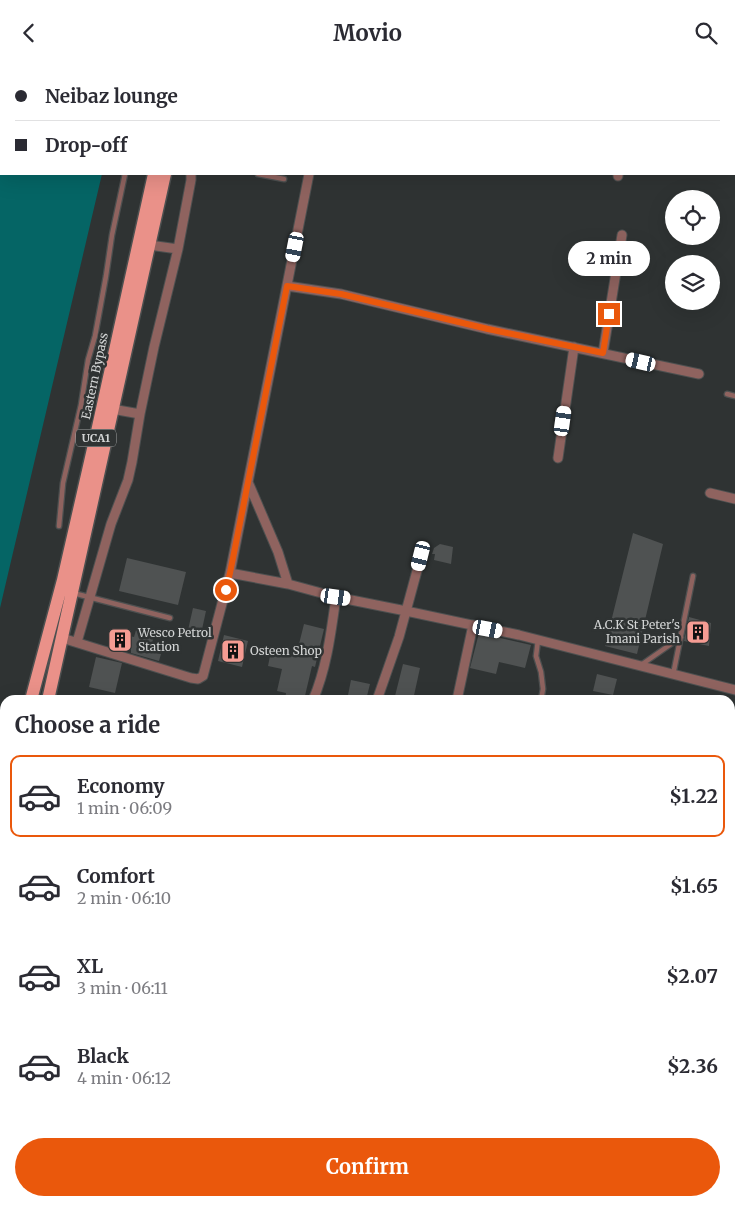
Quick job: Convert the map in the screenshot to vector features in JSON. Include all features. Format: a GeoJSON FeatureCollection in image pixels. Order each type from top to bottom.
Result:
{"type":"FeatureCollection","features":[{"type":"Feature","properties":{"kind":"main road","name":"Eastern Bypass"},"geometry":{"type":"LineString","coordinates":[[49,695],[149,245],[154,175]]}},
{"type":"Feature","properties":{"kind":"main road","name":"Eastern Bypass"},"geometry":{"type":"LineString","coordinates":[[31,695],[63,580],[152,209],[165,175]]}},
{"type":"Feature","properties":{"kind":"street"},"geometry":{"type":"LineString","coordinates":[[76,643],[111,524],[128,480],[154,347],[178,249],[191,175]]}},
{"type":"Feature","properties":{"kind":"street"},"geometry":{"type":"LineString","coordinates":[[62,638],[112,655],[198,679],[203,676],[230,573],[309,175]]}},
{"type":"Feature","properties":{"kind":"street"},"geometry":{"type":"LineString","coordinates":[[603,353],[622,235]]}},
{"type":"Feature","properties":{"kind":"street"},"geometry":{"type":"LineString","coordinates":[[149,245],[178,249]]}},
{"type":"Feature","properties":{"kind":"street"},"geometry":{"type":"LineString","coordinates":[[287,286],[341,294],[488,329],[699,374]]}},
{"type":"Feature","properties":{"kind":"street"},"geometry":{"type":"LineString","coordinates":[[558,458],[574,347]]}},
{"type":"Feature","properties":{"kind":"street"},"geometry":{"type":"LineString","coordinates":[[112,409],[140,414]]}},
{"type":"Feature","properties":{"kind":"street"},"geometry":{"type":"LineString","coordinates":[[248,481],[278,552],[288,584]]}},
{"type":"Feature","properties":{"kind":"street"},"geometry":{"type":"LineString","coordinates":[[710,493],[735,499]]}},
{"type":"Feature","properties":{"kind":"street"},"geometry":{"type":"LineString","coordinates":[[379,695],[399,637],[421,556]]}},
{"type":"Feature","properties":{"kind":"street"},"geometry":{"type":"LineString","coordinates":[[230,573],[288,584],[336,597],[538,640],[735,690]]}},
{"type":"Feature","properties":{"kind":"street"},"geometry":{"type":"LineString","coordinates":[[315,695],[326,663],[336,597]]}},
{"type":"Feature","properties":{"kind":"street"},"geometry":{"type":"LineString","coordinates":[[458,695],[473,625]]}},
{"type":"Feature","properties":{"kind":"lane"},"geometry":{"type":"LineString","coordinates":[[59,526],[63,483],[81,405],[88,360],[95,336],[112,235],[125,175]]}},
{"type":"Feature","properties":{"kind":"lane"},"geometry":{"type":"LineString","coordinates":[[263,175],[284,179]]}},
{"type":"Feature","properties":{"kind":"lane"},"geometry":{"type":"LineString","coordinates":[[727,394],[735,396]]}},
{"type":"Feature","properties":{"kind":"lane"},"geometry":{"type":"LineString","coordinates":[[673,675],[693,576]]}},
{"type":"Feature","properties":{"kind":"lane"},"geometry":{"type":"LineString","coordinates":[[72,593],[170,618]]}},
{"type":"Feature","properties":{"kind":"lane"},"geometry":{"type":"LineString","coordinates":[[640,666],[681,637]]}},
{"type":"Feature","properties":{"kind":"lane"},"geometry":{"type":"LineString","coordinates":[[538,640],[536,656],[541,672],[542,695]]}},
{"type":"Feature","properties":{"kind":"shaded area"},"geometry":{"type":"Polygon","coordinates":[[[0,175],[102,175],[0,608],[0,175]]]}},
{"type":"Feature","properties":{"kind":"building"},"geometry":{"type":"Polygon","coordinates":[[[633,533],[663,544],[637,654],[605,646],[633,533]]]}},
{"type":"Feature","properties":{"kind":"building"},"geometry":{"type":"Polygon","coordinates":[[[440,544],[453,547],[451,564],[434,560],[435,554],[432,554],[434,548],[440,544]]]}},
{"type":"Feature","properties":{"kind":"building"},"geometry":{"type":"Polygon","coordinates":[[[127,558],[186,572],[178,605],[119,591],[127,558]]]}},
{"type":"Feature","properties":{"kind":"building"},"geometry":{"type":"Polygon","coordinates":[[[193,608],[206,611],[201,634],[188,630],[193,608]]]}},
{"type":"Feature","properties":{"kind":"building","name":"A.C.K St Peter's Imani Parish"},"geometry":{"type":"Polygon","coordinates":[[[689,617],[711,623],[709,646],[684,641],[689,617]]]}},
{"type":"Feature","properties":{"kind":"building"},"geometry":{"type":"Polygon","coordinates":[[[304,624],[324,629],[315,667],[312,666],[305,695],[286,695],[286,693],[277,691],[282,669],[268,666],[272,646],[297,652],[304,624]]]}},
{"type":"Feature","properties":{"kind":"building"},"geometry":{"type":"Polygon","coordinates":[[[136,630],[154,635],[150,652],[161,654],[159,661],[131,653],[131,649],[111,644],[113,632],[134,637],[136,630]]]}},
{"type":"Feature","properties":{"kind":"building"},"geometry":{"type":"Polygon","coordinates":[[[479,633],[531,645],[525,668],[499,662],[496,674],[470,668],[479,633]]]}},
{"type":"Feature","properties":{"kind":"building","name":"Osteen Shop"},"geometry":{"type":"Polygon","coordinates":[[[224,635],[248,641],[242,667],[218,661],[224,635]]]}},
{"type":"Feature","properties":{"kind":"building"},"geometry":{"type":"Polygon","coordinates":[[[96,657],[122,663],[115,693],[89,687],[96,657]]]}},
{"type":"Feature","properties":{"kind":"building"},"geometry":{"type":"Polygon","coordinates":[[[403,664],[420,668],[414,695],[395,695],[403,664]]]}},
{"type":"Feature","properties":{"kind":"building"},"geometry":{"type":"Polygon","coordinates":[[[597,674],[617,679],[613,695],[593,691],[597,674]]]}},
{"type":"Feature","properties":{"kind":"building"},"geometry":{"type":"Polygon","coordinates":[[[351,680],[370,684],[367,695],[348,695],[351,680]]]}},
{"type":"Feature","properties":{"kind":"place","name":"A.C.K St Peter's Imani Parish"},"geometry":{"type":"Point","coordinates":[698,632]}},
{"type":"Feature","properties":{"kind":"place","name":"Wesco Petrol Station"},"geometry":{"type":"Point","coordinates":[120,640]}},
{"type":"Feature","properties":{"kind":"place","name":"Osteen Shop"},"geometry":{"type":"Point","coordinates":[233,651]}},
{"type":"Feature","properties":{"kind":"route"},"geometry":{"type":"LineString","coordinates":[[226,590],[287,286],[341,294],[488,329],[603,353],[609,314]]}}]}
